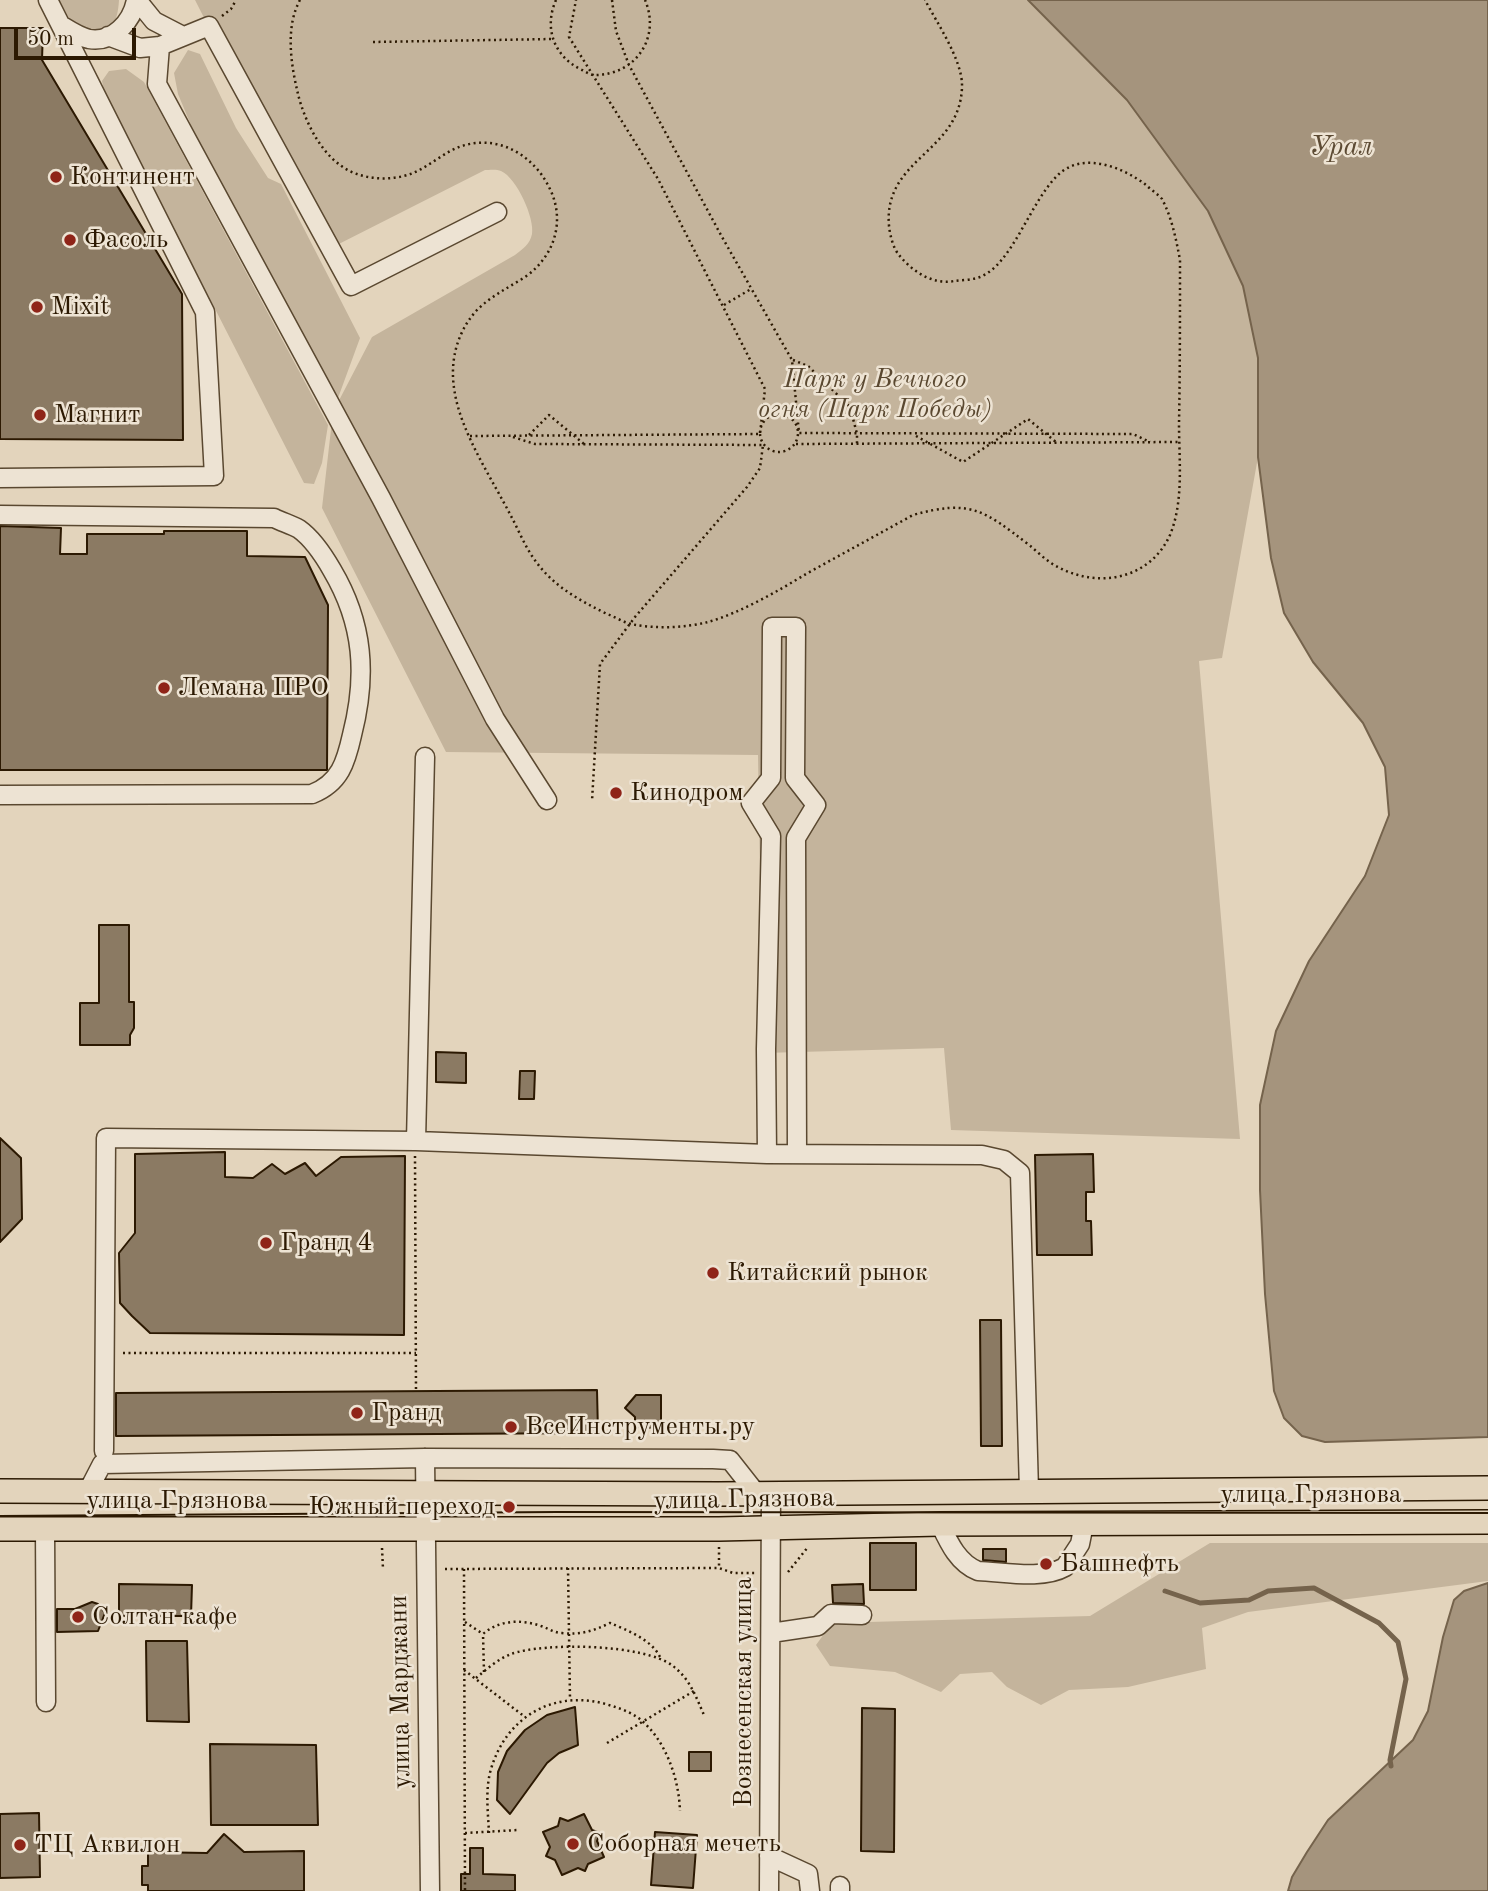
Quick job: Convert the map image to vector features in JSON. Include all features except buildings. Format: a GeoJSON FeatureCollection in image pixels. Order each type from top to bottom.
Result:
{"type":"FeatureCollection","features":[{"type":"Feature","properties":{"kind":"main road","name":"улица Грязнова"},"geometry":{"type":"LineString","coordinates":[[0,1491],[764,1493],[1488,1488]]}},
{"type":"Feature","properties":{"kind":"main road","name":"улица Грязнова"},"geometry":{"type":"LineString","coordinates":[[0,1529],[771,1529],[940,1524],[1488,1522]]}},
{"type":"Feature","properties":{"kind":"street"},"geometry":{"type":"LineString","coordinates":[[0,478],[214,476],[205,312],[64,27],[48,0]]}},
{"type":"Feature","properties":{"kind":"street"},"geometry":{"type":"LineString","coordinates":[[64,27],[92,39],[108,36],[120,30],[128,21],[136,0]]}},
{"type":"Feature","properties":{"kind":"street"},"geometry":{"type":"LineString","coordinates":[[136,0],[155,21],[183,36]]}},
{"type":"Feature","properties":{"kind":"street"},"geometry":{"type":"LineString","coordinates":[[108,36],[140,48],[160,46],[209,26],[351,285],[497,212]]}},
{"type":"Feature","properties":{"kind":"street"},"geometry":{"type":"LineString","coordinates":[[160,46],[157,84],[374,486],[495,719],[547,800]]}},
{"type":"Feature","properties":{"kind":"street"},"geometry":{"type":"LineString","coordinates":[[0,514],[274,518],[299,530],[323,555],[344,590],[356,625],[362,659],[360,691],[348,755],[336,778],[319,791],[299,794],[0,795]]}},
{"type":"Feature","properties":{"kind":"street"},"geometry":{"type":"LineString","coordinates":[[767,1154],[766,1049],[771,836],[751,803],[771,778],[772,627],[796,627],[795,778],[816,805],[796,838],[797,1154]]}},
{"type":"Feature","properties":{"kind":"street"},"geometry":{"type":"LineString","coordinates":[[416,1140],[425,757]]}},
{"type":"Feature","properties":{"kind":"street"},"geometry":{"type":"LineString","coordinates":[[771,778],[795,778]]}},
{"type":"Feature","properties":{"kind":"street"},"geometry":{"type":"LineString","coordinates":[[771,836],[796,838]]}},
{"type":"Feature","properties":{"kind":"street"},"geometry":{"type":"LineString","coordinates":[[766,1049],[795,1049]]}},
{"type":"Feature","properties":{"kind":"street"},"geometry":{"type":"LineString","coordinates":[[104,1451],[106,1138],[416,1140],[767,1154],[982,1155],[1004,1160],[1020,1173],[1029,1491]]}},
{"type":"Feature","properties":{"kind":"street"},"geometry":{"type":"LineString","coordinates":[[87,1493],[102,1464],[425,1458],[730,1460],[764,1493]]}},
{"type":"Feature","properties":{"kind":"street","name":"улица Марджани"},"geometry":{"type":"LineString","coordinates":[[425,1458],[430,1891]]}},
{"type":"Feature","properties":{"kind":"street","name":"Вознесенская улица"},"geometry":{"type":"LineString","coordinates":[[764,1493],[771,1529],[769,1891]]}},
{"type":"Feature","properties":{"kind":"street"},"geometry":{"type":"LineString","coordinates":[[940,1524],[950,1544],[972,1569],[1020,1573],[1040,1573],[1065,1567],[1080,1544],[1084,1524]]}},
{"type":"Feature","properties":{"kind":"street"},"geometry":{"type":"LineString","coordinates":[[45,1529],[46,1702]]}},
{"type":"Feature","properties":{"kind":"street"},"geometry":{"type":"LineString","coordinates":[[771,1633],[818,1626],[831,1614],[862,1615]]}},
{"type":"Feature","properties":{"kind":"street"},"geometry":{"type":"LineString","coordinates":[[769,1856],[808,1874],[810,1891]]}},
{"type":"Feature","properties":{"kind":"path"},"geometry":{"type":"LineString","coordinates":[[209,26],[231,9],[236,0]]}},
{"type":"Feature","properties":{"kind":"path"},"geometry":{"type":"LineString","coordinates":[[300,0],[295,9],[290,48],[293,75],[301,107],[318,140],[340,166],[367,177],[392,179],[413,173],[456,149],[488,143],[520,152],[535,165],[551,189],[559,219],[554,240],[542,261],[526,276],[496,294],[476,311],[464,329],[454,352],[452,375],[455,398],[470,436],[532,557],[550,578],[573,597],[629,624],[685,625],[709,621],[770,595],[913,515],[951,506],[972,509],[994,519],[1056,566],[1074,575],[1105,580],[1129,575],[1151,562],[1162,551],[1171,532],[1180,485],[1180,260],[1173,226],[1160,197],[1131,173],[1107,164],[1081,164],[1062,171],[1046,188],[1007,256],[981,277],[946,282],[920,275],[898,254],[890,234],[890,198],[905,172],[936,145],[952,123],[960,105],[962,84],[955,58],[925,0]]}},
{"type":"Feature","properties":{"kind":"path"},"geometry":{"type":"LineString","coordinates":[[556,0],[550,24],[552,39],[559,53],[571,64],[592,75],[615,72],[640,55],[648,41],[651,26],[645,0]]}},
{"type":"Feature","properties":{"kind":"path"},"geometry":{"type":"LineString","coordinates":[[576,0],[569,37],[657,179],[765,388],[760,434],[763,444],[760,468],[747,487],[629,624],[600,664],[592,801]]}},
{"type":"Feature","properties":{"kind":"path"},"geometry":{"type":"LineString","coordinates":[[612,0],[615,31],[629,65],[792,360],[799,433],[796,444]]}},
{"type":"Feature","properties":{"kind":"path"},"geometry":{"type":"LineString","coordinates":[[373,42],[552,39]]}},
{"type":"Feature","properties":{"kind":"path"},"geometry":{"type":"LineString","coordinates":[[724,305],[751,289]]}},
{"type":"Feature","properties":{"kind":"path"},"geometry":{"type":"LineString","coordinates":[[792,360],[808,366],[850,407],[857,444]]}},
{"type":"Feature","properties":{"kind":"path"},"geometry":{"type":"LineString","coordinates":[[760,434],[763,422],[779,414],[790,417],[799,433]]}},
{"type":"Feature","properties":{"kind":"path"},"geometry":{"type":"LineString","coordinates":[[529,435],[549,415],[584,444]]}},
{"type":"Feature","properties":{"kind":"path"},"geometry":{"type":"LineString","coordinates":[[913,434],[963,462],[1028,419],[1057,443]]}},
{"type":"Feature","properties":{"kind":"path"},"geometry":{"type":"LineString","coordinates":[[799,433],[1133,434],[1150,442]]}},
{"type":"Feature","properties":{"kind":"path"},"geometry":{"type":"LineString","coordinates":[[470,436],[760,434]]}},
{"type":"Feature","properties":{"kind":"path"},"geometry":{"type":"LineString","coordinates":[[508,436],[535,444],[763,444],[772,451],[782,453],[796,444],[1179,442]]}},
{"type":"Feature","properties":{"kind":"path"},"geometry":{"type":"LineString","coordinates":[[416,1140],[416,1391]]}},
{"type":"Feature","properties":{"kind":"path"},"geometry":{"type":"LineString","coordinates":[[106,1353],[416,1353]]}},
{"type":"Feature","properties":{"kind":"path"},"geometry":{"type":"LineString","coordinates":[[382,1539],[383,1569]]}},
{"type":"Feature","properties":{"kind":"path"},"geometry":{"type":"LineString","coordinates":[[719,1541],[719,1568]]}},
{"type":"Feature","properties":{"kind":"path"},"geometry":{"type":"LineString","coordinates":[[569,1568],[570,1699]]}},
{"type":"Feature","properties":{"kind":"path"},"geometry":{"type":"LineString","coordinates":[[438,1569],[719,1568],[733,1573],[759,1573]]}},
{"type":"Feature","properties":{"kind":"path"},"geometry":{"type":"LineString","coordinates":[[464,1569],[465,1891]]}},
{"type":"Feature","properties":{"kind":"path"},"geometry":{"type":"LineString","coordinates":[[464,1622],[483,1633]]}},
{"type":"Feature","properties":{"kind":"path"},"geometry":{"type":"LineString","coordinates":[[483,1633],[492,1626],[505,1622],[531,1623],[559,1633],[588,1633],[610,1623],[650,1645],[657,1650],[661,1659]]}},
{"type":"Feature","properties":{"kind":"path"},"geometry":{"type":"LineString","coordinates":[[483,1633],[484,1671]]}},
{"type":"Feature","properties":{"kind":"path"},"geometry":{"type":"LineString","coordinates":[[476,1678],[508,1655],[523,1650],[631,1650],[661,1659],[674,1667],[694,1691],[704,1715]]}},
{"type":"Feature","properties":{"kind":"path"},"geometry":{"type":"LineString","coordinates":[[464,1670],[525,1717]]}},
{"type":"Feature","properties":{"kind":"path"},"geometry":{"type":"LineString","coordinates":[[607,1743],[694,1691]]}},
{"type":"Feature","properties":{"kind":"path"},"geometry":{"type":"LineString","coordinates":[[489,1833],[488,1794],[491,1768],[502,1746],[525,1717],[544,1705],[570,1699],[615,1706],[642,1721],[656,1735],[665,1752],[680,1796],[680,1811]]}},
{"type":"Feature","properties":{"kind":"path"},"geometry":{"type":"LineString","coordinates":[[464,1833],[518,1830]]}},
{"type":"Feature","properties":{"kind":"green space"},"geometry":{"type":"Polygon","coordinates":[[[59,0],[119,0],[116,19],[112,25],[102,30],[75,29],[59,0]]]}},
{"type":"Feature","properties":{"kind":"green space","name":"Парк у Вечного огня (Парк Победы)"},"geometry":{"type":"Polygon","coordinates":[[[195,0],[1028,0],[1127,100],[1208,211],[1243,286],[1258,358],[1258,457],[1222,658],[1199,661],[1240,1139],[951,1130],[944,1048],[763,1053],[758,755],[446,752],[322,508],[333,412],[372,337],[515,255],[526,246],[532,234],[528,209],[519,190],[507,175],[499,170],[485,170],[323,252],[195,0]]]}},
{"type":"Feature","properties":{"kind":"green space"},"geometry":{"type":"Polygon","coordinates":[[[188,50],[200,54],[236,128],[268,178],[281,184],[360,338],[338,398],[198,142],[178,94],[174,73],[188,50]]]}},
{"type":"Feature","properties":{"kind":"green space"},"geometry":{"type":"Polygon","coordinates":[[[126,69],[144,82],[328,425],[322,463],[314,484],[304,483],[106,100],[102,81],[109,71],[126,69]]]}},
{"type":"Feature","properties":{"kind":"green space"},"geometry":{"type":"Polygon","coordinates":[[[1210,1543],[1488,1543],[1488,1581],[1248,1612],[1202,1628],[1206,1669],[1128,1687],[1069,1690],[1041,1705],[1007,1687],[992,1672],[960,1674],[941,1692],[895,1672],[830,1666],[816,1645],[832,1623],[1090,1616],[1210,1543]]]}},
{"type":"Feature","properties":{"kind":"water","name":"Урал"},"geometry":{"type":"Polygon","coordinates":[[[1028,0],[1488,0],[1488,1437],[1325,1442],[1302,1436],[1284,1418],[1274,1391],[1265,1294],[1260,1190],[1260,1105],[1276,1031],[1309,961],[1365,876],[1389,815],[1385,767],[1363,723],[1313,662],[1284,613],[1271,558],[1258,457],[1258,358],[1243,286],[1208,211],[1127,100],[1028,0]]]}},
{"type":"Feature","properties":{"kind":"water"},"geometry":{"type":"Polygon","coordinates":[[[1488,1583],[1488,1891],[1288,1891],[1292,1877],[1328,1820],[1413,1740],[1428,1711],[1443,1637],[1454,1600],[1464,1591],[1488,1583]]]}},
{"type":"Feature","properties":{"kind":"waterway"},"geometry":{"type":"LineString","coordinates":[[1165,1591],[1200,1603],[1249,1600],[1268,1591],[1314,1588],[1379,1623],[1398,1642],[1406,1679],[1391,1766]]}},
{"type":"Feature","properties":{"kind":"tram line"},"geometry":{"type":"LineString","coordinates":[[0,1516],[557,1512],[1488,1513]]}},
{"type":"Feature","properties":{"kind":"place","name":"Континент"},"geometry":{"type":"Point","coordinates":[56,177]}},
{"type":"Feature","properties":{"kind":"place","name":"Фасоль"},"geometry":{"type":"Point","coordinates":[70,240]}},
{"type":"Feature","properties":{"kind":"place","name":"Mixit"},"geometry":{"type":"Point","coordinates":[37,307]}},
{"type":"Feature","properties":{"kind":"place","name":"Магнит"},"geometry":{"type":"Point","coordinates":[40,415]}},
{"type":"Feature","properties":{"kind":"place","name":"Лемана ПРО"},"geometry":{"type":"Point","coordinates":[164,688]}},
{"type":"Feature","properties":{"kind":"place","name":"Кинодром"},"geometry":{"type":"Point","coordinates":[616,793]}},
{"type":"Feature","properties":{"kind":"place","name":"Гранд 4"},"geometry":{"type":"Point","coordinates":[266,1243]}},
{"type":"Feature","properties":{"kind":"place","name":"Китайский рынок"},"geometry":{"type":"Point","coordinates":[713,1273]}},
{"type":"Feature","properties":{"kind":"place","name":"Гранд"},"geometry":{"type":"Point","coordinates":[357,1413]}},
{"type":"Feature","properties":{"kind":"place","name":"ВсеИнструменты.ру"},"geometry":{"type":"Point","coordinates":[511,1427]}},
{"type":"Feature","properties":{"kind":"place","name":"Южный переход"},"geometry":{"type":"Point","coordinates":[509,1507]}},
{"type":"Feature","properties":{"kind":"place","name":"Башнефть"},"geometry":{"type":"Point","coordinates":[1046,1564]}},
{"type":"Feature","properties":{"kind":"place","name":"Солтан кафе"},"geometry":{"type":"Point","coordinates":[78,1617]}},
{"type":"Feature","properties":{"kind":"place","name":"Соборная мечеть"},"geometry":{"type":"Point","coordinates":[573,1844]}},
{"type":"Feature","properties":{"kind":"place","name":"ТЦ Аквилон"},"geometry":{"type":"Point","coordinates":[20,1845]}}]}
